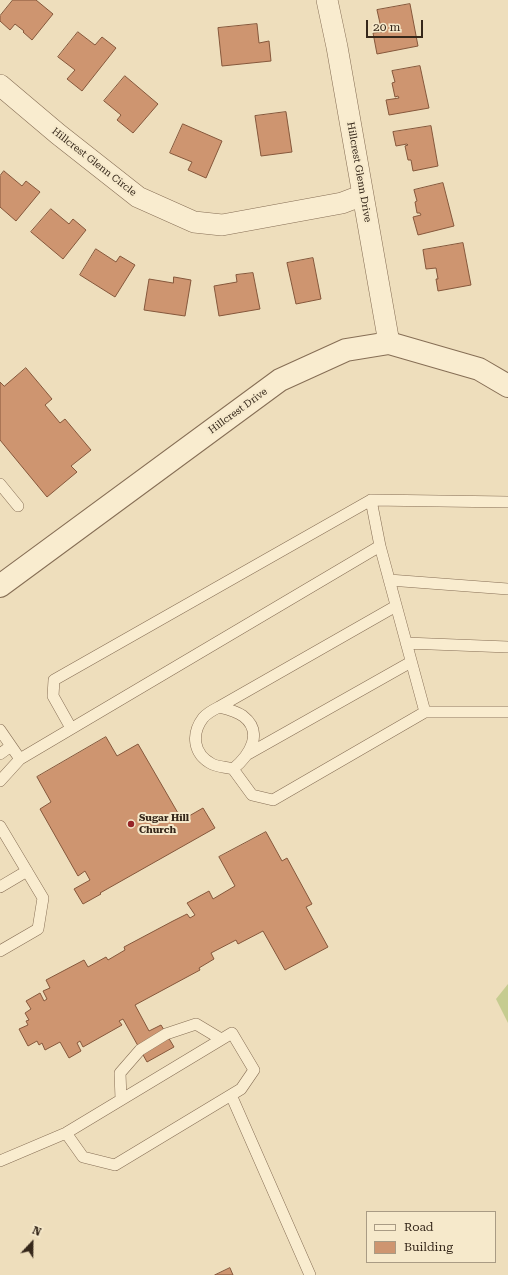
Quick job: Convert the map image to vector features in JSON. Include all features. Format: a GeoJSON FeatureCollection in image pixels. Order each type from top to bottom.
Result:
{"type":"FeatureCollection","features":[{"type":"Feature","properties":{"kind":"street","name":"Hillcrest Glenn Drive"},"geometry":{"type":"LineString","coordinates":[[327,0],[337,47],[389,344]]}},
{"type":"Feature","properties":{"kind":"street","name":"Hillcrest Glenn Circle"},"geometry":{"type":"LineString","coordinates":[[0,85],[58,134],[138,197],[194,222],[222,225],[342,203],[363,194]]}},
{"type":"Feature","properties":{"kind":"street","name":"Hillcrest Drive"},"geometry":{"type":"LineString","coordinates":[[0,586],[280,380],[346,350],[389,344],[479,369],[508,386]]}},
{"type":"Feature","properties":{"kind":"lane"},"geometry":{"type":"LineString","coordinates":[[0,484],[18,506]]}},
{"type":"Feature","properties":{"kind":"lane"},"geometry":{"type":"LineString","coordinates":[[372,500],[380,546],[425,712]]}},
{"type":"Feature","properties":{"kind":"lane"},"geometry":{"type":"LineString","coordinates":[[71,728],[53,696],[54,680],[372,500],[508,502]]}},
{"type":"Feature","properties":{"kind":"lane"},"geometry":{"type":"LineString","coordinates":[[0,782],[20,759],[380,546]]}},
{"type":"Feature","properties":{"kind":"lane"},"geometry":{"type":"LineString","coordinates":[[389,580],[508,589]]}},
{"type":"Feature","properties":{"kind":"lane"},"geometry":{"type":"LineString","coordinates":[[396,606],[210,712],[203,718],[198,729],[195,742],[196,749],[203,758],[212,764],[233,769],[252,795],[273,800],[425,712],[508,712]]}},
{"type":"Feature","properties":{"kind":"lane"},"geometry":{"type":"LineString","coordinates":[[406,643],[508,647]]}},
{"type":"Feature","properties":{"kind":"lane"},"geometry":{"type":"LineString","coordinates":[[233,769],[248,754],[411,662]]}},
{"type":"Feature","properties":{"kind":"lane"},"geometry":{"type":"LineString","coordinates":[[219,707],[231,710],[243,716],[253,727],[254,739],[248,754]]}},
{"type":"Feature","properties":{"kind":"lane"},"geometry":{"type":"LineString","coordinates":[[0,730],[20,759]]}},
{"type":"Feature","properties":{"kind":"lane"},"geometry":{"type":"LineString","coordinates":[[0,754],[11,746]]}},
{"type":"Feature","properties":{"kind":"lane"},"geometry":{"type":"LineString","coordinates":[[0,826],[43,898],[38,929],[0,951]]}},
{"type":"Feature","properties":{"kind":"lane"},"geometry":{"type":"LineString","coordinates":[[0,887],[27,870]]}},
{"type":"Feature","properties":{"kind":"lane"},"geometry":{"type":"LineString","coordinates":[[122,1099],[120,1073],[140,1050],[166,1034],[196,1024],[221,1039]]}},
{"type":"Feature","properties":{"kind":"lane"},"geometry":{"type":"LineString","coordinates":[[0,1161],[66,1133],[232,1033],[254,1070],[241,1089],[115,1165],[83,1157],[66,1133]]}},
{"type":"Feature","properties":{"kind":"lane"},"geometry":{"type":"LineString","coordinates":[[232,1095],[310,1275]]}},
{"type":"Feature","properties":{"kind":"green space"},"geometry":{"type":"Polygon","coordinates":[[[508,984],[508,1023],[496,999],[508,984]]]}},
{"type":"Feature","properties":{"kind":"building"},"geometry":{"type":"Polygon","coordinates":[[[13,0],[36,0],[53,14],[32,40],[15,24],[10,30],[0,21],[0,16],[13,0]]]}},
{"type":"Feature","properties":{"kind":"building"},"geometry":{"type":"Polygon","coordinates":[[[410,4],[418,46],[377,54],[373,33],[382,32],[377,10],[410,4]]]}},
{"type":"Feature","properties":{"kind":"building"},"geometry":{"type":"Polygon","coordinates":[[[257,24],[259,43],[269,41],[271,61],[222,66],[218,28],[257,24]]]}},
{"type":"Feature","properties":{"kind":"building"},"geometry":{"type":"Polygon","coordinates":[[[78,32],[95,45],[102,37],[116,48],[82,91],[67,79],[75,70],[58,57],[78,32]]]}},
{"type":"Feature","properties":{"kind":"building"},"geometry":{"type":"Polygon","coordinates":[[[420,66],[429,108],[389,115],[386,100],[399,98],[398,96],[395,97],[392,83],[395,82],[392,71],[420,66]]]}},
{"type":"Feature","properties":{"kind":"building"},"geometry":{"type":"Polygon","coordinates":[[[125,76],[158,104],[133,133],[117,120],[121,115],[104,101],[125,76]]]}},
{"type":"Feature","properties":{"kind":"building"},"geometry":{"type":"Polygon","coordinates":[[[286,112],[292,152],[261,156],[255,116],[286,112]]]}},
{"type":"Feature","properties":{"kind":"building"},"geometry":{"type":"Polygon","coordinates":[[[183,124],[222,141],[206,178],[188,170],[192,162],[170,153],[183,124]]]}},
{"type":"Feature","properties":{"kind":"building"},"geometry":{"type":"Polygon","coordinates":[[[431,126],[438,166],[413,171],[411,160],[408,160],[405,146],[408,145],[396,146],[393,132],[431,126]]]}},
{"type":"Feature","properties":{"kind":"building"},"geometry":{"type":"Polygon","coordinates":[[[4,171],[22,186],[26,181],[40,192],[16,221],[0,207],[0,176],[4,171]]]}},
{"type":"Feature","properties":{"kind":"building"},"geometry":{"type":"Polygon","coordinates":[[[443,183],[454,226],[418,235],[413,217],[421,215],[420,213],[417,213],[415,202],[417,201],[414,190],[443,183]]]}},
{"type":"Feature","properties":{"kind":"building"},"geometry":{"type":"Polygon","coordinates":[[[51,209],[69,224],[73,219],[86,230],[63,259],[31,232],[51,209]]]}},
{"type":"Feature","properties":{"kind":"building"},"geometry":{"type":"Polygon","coordinates":[[[463,243],[471,285],[438,291],[436,268],[426,269],[423,250],[463,243]]]}},
{"type":"Feature","properties":{"kind":"building"},"geometry":{"type":"Polygon","coordinates":[[[96,249],[116,262],[120,256],[135,265],[115,297],[80,275],[96,249]]]}},
{"type":"Feature","properties":{"kind":"building"},"geometry":{"type":"Polygon","coordinates":[[[313,258],[321,299],[296,304],[287,263],[313,258]]]}},
{"type":"Feature","properties":{"kind":"building"},"geometry":{"type":"Polygon","coordinates":[[[253,273],[260,309],[219,316],[214,286],[237,282],[236,275],[253,273]]]}},
{"type":"Feature","properties":{"kind":"building"},"geometry":{"type":"Polygon","coordinates":[[[174,277],[191,280],[185,316],[144,310],[149,279],[173,283],[174,277]]]}},
{"type":"Feature","properties":{"kind":"building"},"geometry":{"type":"Polygon","coordinates":[[[26,368],[52,399],[45,405],[60,423],[65,419],[91,450],[71,466],[77,472],[47,497],[0,440],[0,382],[4,386],[26,368]]]}},
{"type":"Feature","properties":{"kind":"building","name":"Sugar Hill Church"},"geometry":{"type":"Polygon","coordinates":[[[106,737],[117,756],[138,744],[182,820],[203,808],[215,828],[83,904],[74,889],[90,880],[85,871],[78,876],[40,809],[51,802],[37,777],[106,737]]]}},
{"type":"Feature","properties":{"kind":"building"},"geometry":{"type":"Polygon","coordinates":[[[266,832],[282,861],[287,858],[312,904],[306,907],[328,947],[285,970],[263,931],[238,944],[236,940],[211,953],[214,959],[199,968],[200,970],[135,1005],[149,1031],[161,1025],[174,1047],[147,1062],[123,1019],[119,1021],[122,1025],[83,1047],[80,1041],[77,1043],[81,1051],[69,1058],[60,1042],[45,1050],[42,1043],[39,1045],[37,1041],[28,1046],[19,1029],[28,1025],[26,1021],[29,1020],[25,1013],[31,1009],[26,1001],[40,993],[44,1001],[47,999],[43,991],[50,988],[46,980],[84,960],[88,967],[106,957],[108,960],[125,950],[124,947],[173,921],[187,914],[190,918],[195,915],[187,903],[209,891],[213,899],[235,886],[219,857],[266,832]]]}},
{"type":"Feature","properties":{"kind":"building"},"geometry":{"type":"Polygon","coordinates":[[[230,1268],[233,1275],[215,1275],[230,1268]]]}},
{"type":"Feature","properties":{"kind":"place","name":"Sugar Hill Church"},"geometry":{"type":"Point","coordinates":[131,824]}}]}
